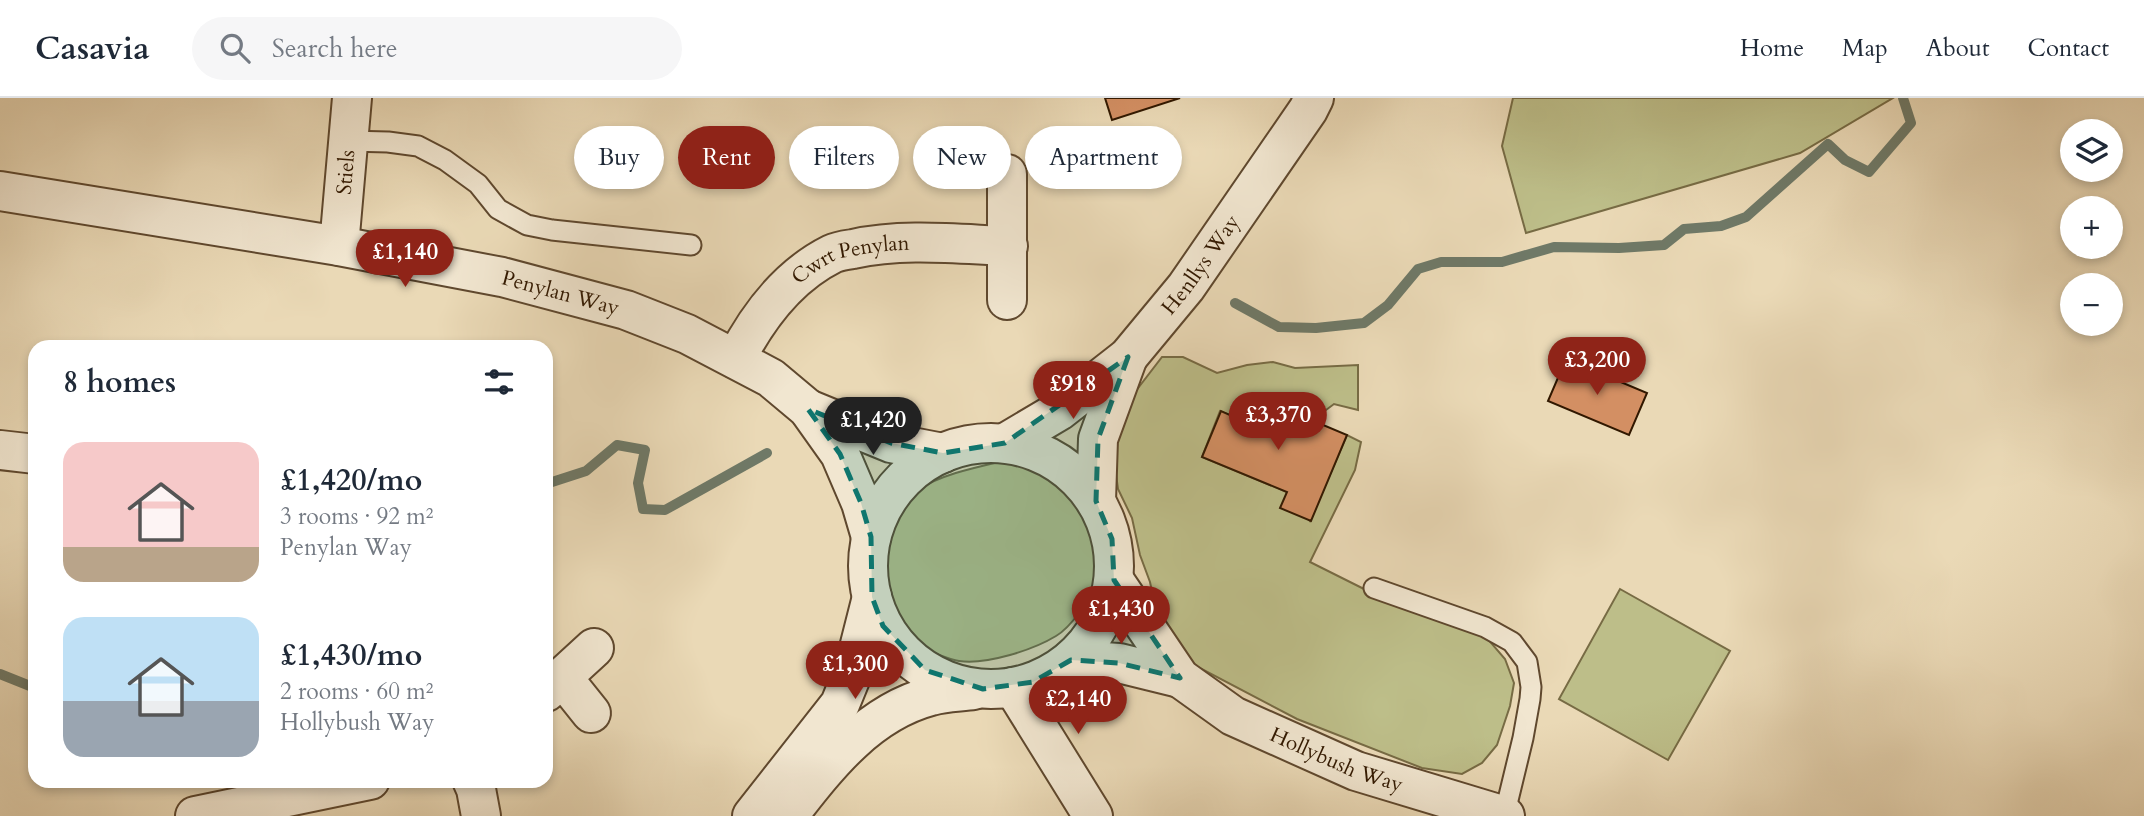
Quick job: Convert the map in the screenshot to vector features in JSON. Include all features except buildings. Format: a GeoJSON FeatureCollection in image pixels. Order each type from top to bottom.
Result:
{"type":"FeatureCollection","features":[{"type":"Feature","properties":{"kind":"street","name":"Stiels"},"geometry":{"type":"LineString","coordinates":[[339,246],[352,98]]}},
{"type":"Feature","properties":{"kind":"street","name":"Henllys Way"},"geometry":{"type":"LineString","coordinates":[[1128,357],[1186,287],[1314,98]]}},
{"type":"Feature","properties":{"kind":"street"},"geometry":{"type":"LineString","coordinates":[[1007,189],[1007,300]]}},
{"type":"Feature","properties":{"kind":"street","name":"Penylan Way"},"geometry":{"type":"LineString","coordinates":[[0,191],[339,246],[502,277],[626,310],[687,334],[771,378],[808,409],[840,454],[862,503],[871,537]]}},
{"type":"Feature","properties":{"kind":"street","name":"Cwrt Penylan"},"geometry":{"type":"LineString","coordinates":[[736,359],[749,333],[768,306],[801,274],[834,253],[874,244],[1008,246]]}},
{"type":"Feature","properties":{"kind":"street"},"geometry":{"type":"LineString","coordinates":[[1005,443],[1059,411],[1128,357]]}},
{"type":"Feature","properties":{"kind":"street"},"geometry":{"type":"LineString","coordinates":[[1096,500],[1098,439],[1128,357]]}},
{"type":"Feature","properties":{"kind":"street","name":"Penylan Way"},"geometry":{"type":"LineString","coordinates":[[808,409],[891,443],[943,453]]}},
{"type":"Feature","properties":{"kind":"street"},"geometry":{"type":"LineString","coordinates":[[788,816],[830,762],[868,727],[899,708],[931,695],[998,688],[1043,677],[1071,660],[1092,637],[1107,610],[1114,580],[1115,559],[1105,519],[1096,500],[1079,479],[1057,462],[1032,450],[1005,443],[984,443],[943,453],[905,478],[890,496],[871,537],[868,563],[872,597],[883,626],[902,650],[925,670],[953,683],[998,688],[1093,816]]}},
{"type":"Feature","properties":{"kind":"street"},"geometry":{"type":"LineString","coordinates":[[0,450],[28,453]]}},
{"type":"Feature","properties":{"kind":"street","name":"Hollybush Way"},"geometry":{"type":"LineString","coordinates":[[1114,580],[1180,678],[1233,716],[1356,771],[1503,816]]}},
{"type":"Feature","properties":{"kind":"street"},"geometry":{"type":"LineString","coordinates":[[752,816],[840,704],[853,672],[872,597]]}},
{"type":"Feature","properties":{"kind":"street"},"geometry":{"type":"LineString","coordinates":[[591,713],[554,685],[594,648]]}},
{"type":"Feature","properties":{"kind":"street","name":"Hollybush Way"},"geometry":{"type":"LineString","coordinates":[[1071,660],[1119,663],[1180,678]]}},
{"type":"Feature","properties":{"kind":"street"},"geometry":{"type":"LineString","coordinates":[[195,816],[331,788]]}},
{"type":"Feature","properties":{"kind":"street"},"geometry":{"type":"LineString","coordinates":[[476,788],[481,816]]}},
{"type":"Feature","properties":{"kind":"lane"},"geometry":{"type":"LineString","coordinates":[[348,141],[418,146],[445,159],[478,184],[498,209],[527,225],[691,246]]}},
{"type":"Feature","properties":{"kind":"lane"},"geometry":{"type":"LineString","coordinates":[[1374,588],[1485,627],[1512,642],[1527,662],[1530,699],[1503,816]]}},
{"type":"Feature","properties":{"kind":"highlighted area"},"geometry":{"type":"Polygon","coordinates":[[[1128,357],[1098,439],[1096,501],[1112,539],[1114,580],[1180,678],[1119,663],[1071,660],[1033,682],[983,689],[925,670],[883,626],[872,597],[871,537],[861,503],[840,454],[808,409],[891,443],[943,453],[1005,443],[1128,357]]]}},
{"type":"Feature","properties":{"kind":"green space"},"geometry":{"type":"Polygon","coordinates":[[[1513,98],[1893,98],[1800,153],[1526,233],[1502,146],[1513,98]]]}},
{"type":"Feature","properties":{"kind":"green space"},"geometry":{"type":"Polygon","coordinates":[[[1162,357],[1183,357],[1217,373],[1273,362],[1295,368],[1358,365],[1358,410],[1334,404],[1326,410],[1306,405],[1303,412],[1252,395],[1241,420],[1220,411],[1202,457],[1287,492],[1310,521],[1347,435],[1361,442],[1355,470],[1310,562],[1372,593],[1487,638],[1505,659],[1514,683],[1510,706],[1497,745],[1482,763],[1462,774],[1422,768],[1297,719],[1194,665],[1154,601],[1132,518],[1118,489],[1114,460],[1114,441],[1132,396],[1162,357]]]}},
{"type":"Feature","properties":{"kind":"green space"},"geometry":{"type":"Polygon","coordinates":[[[1003,461],[1024,462],[1051,473],[1077,498],[1094,530],[1100,565],[1097,582],[1074,620],[1062,632],[1046,641],[995,659],[970,662],[953,660],[925,649],[897,624],[886,605],[881,585],[880,564],[884,543],[891,523],[903,505],[918,490],[947,476],[1003,461]]]}},
{"type":"Feature","properties":{"kind":"green space"},"geometry":{"type":"Polygon","coordinates":[[[1620,589],[1730,651],[1668,760],[1559,699],[1620,589]]]}},
{"type":"Feature","properties":{"kind":"waterway"},"geometry":{"type":"LineString","coordinates":[[1235,303],[1279,327],[1316,328],[1364,323],[1388,305],[1418,269],[1441,262],[1502,262],[1554,247],[1619,248],[1664,245],[1684,229],[1721,226],[1746,217],[1828,144],[1845,160],[1869,172],[1911,123],[1903,98]]}},
{"type":"Feature","properties":{"kind":"waterway"},"geometry":{"type":"LineString","coordinates":[[553,482],[586,471],[617,445],[645,450],[638,483],[643,509],[665,510],[767,453]]}},
{"type":"Feature","properties":{"kind":"waterway"},"geometry":{"type":"LineString","coordinates":[[0,674],[28,685]]}}]}
